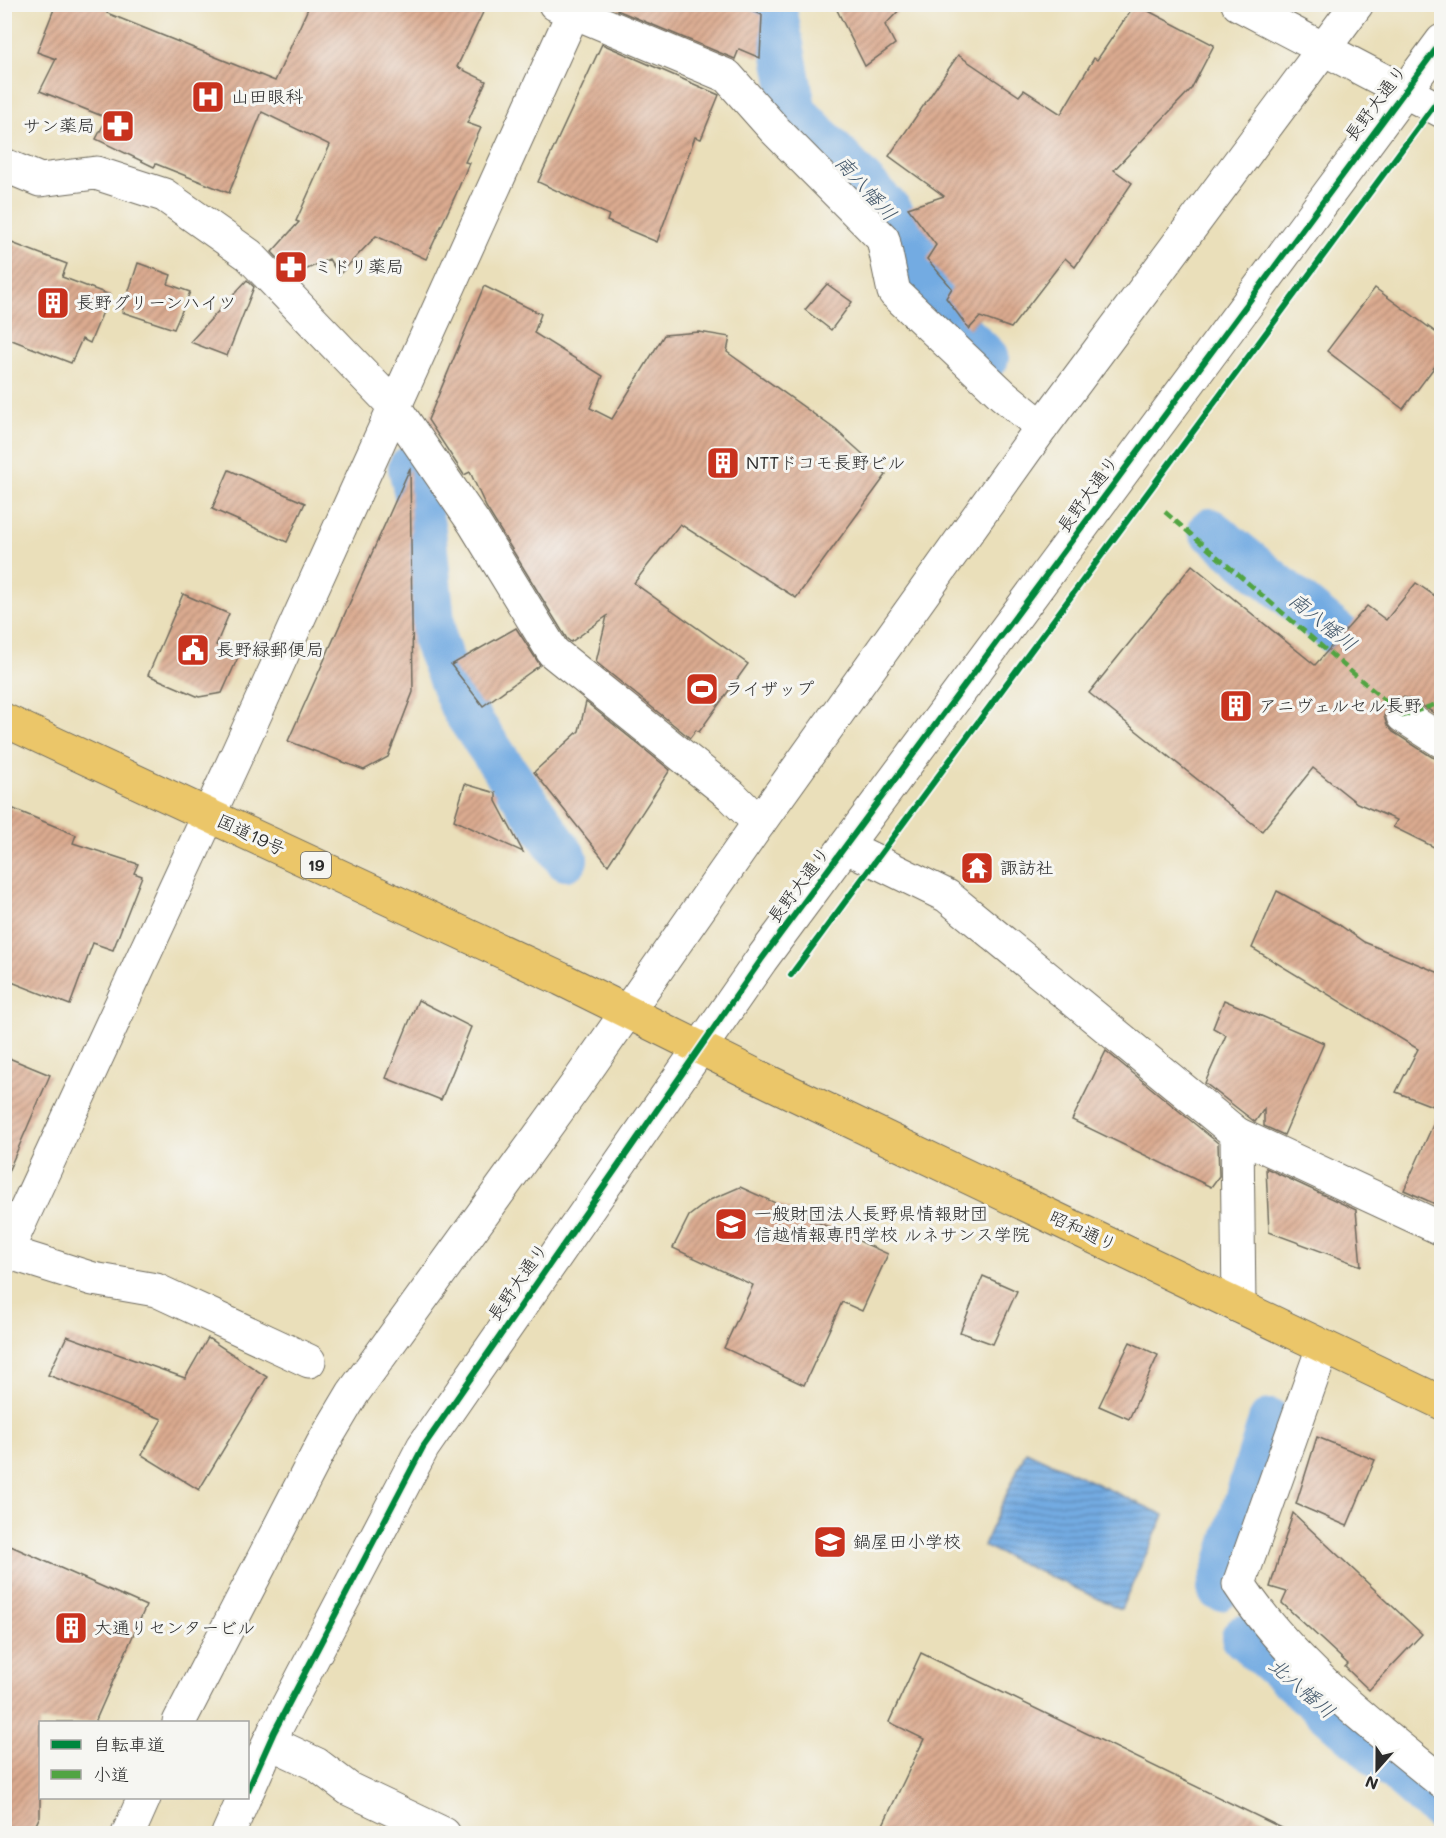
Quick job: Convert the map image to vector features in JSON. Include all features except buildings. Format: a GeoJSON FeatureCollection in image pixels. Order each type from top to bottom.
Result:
{"type":"FeatureCollection","features":[{"type":"Feature","properties":{"kind":"highway","name":"国道19号"},"geometry":{"type":"LineString","coordinates":[[4,720],[627,1012]]}},
{"type":"Feature","properties":{"kind":"highway","name":"昭和通り"},"geometry":{"type":"LineString","coordinates":[[627,1012],[1442,1403]]}},
{"type":"Feature","properties":{"kind":"street"},"geometry":{"type":"LineString","coordinates":[[1238,4],[1442,111]]}},
{"type":"Feature","properties":{"kind":"street"},"geometry":{"type":"LineString","coordinates":[[180,1721],[322,1444],[353,1392],[627,1012],[759,823],[1042,428],[1358,4]]}},
{"type":"Feature","properties":{"kind":"street"},"geometry":{"type":"LineString","coordinates":[[309,1361],[156,1290],[93,1279],[6,1255],[393,405],[568,7],[726,76],[775,130],[883,239],[894,292],[1003,395],[1042,428]]}},
{"type":"Feature","properties":{"kind":"street","name":"長野大通り"},"geometry":{"type":"LineString","coordinates":[[249,1788],[269,1742],[423,1447],[761,960],[847,847],[1442,41]]}},
{"type":"Feature","properties":{"kind":"street"},"geometry":{"type":"LineString","coordinates":[[4,165],[40,180],[96,173],[164,195],[249,255],[393,405],[474,523],[553,652],[731,795],[759,823]]}},
{"type":"Feature","properties":{"kind":"street"},"geometry":{"type":"LineString","coordinates":[[1402,716],[1442,741]]}},
{"type":"Feature","properties":{"kind":"street"},"geometry":{"type":"LineString","coordinates":[[847,847],[947,896],[1237,1134],[1442,1229]]}},
{"type":"Feature","properties":{"kind":"street"},"geometry":{"type":"LineString","coordinates":[[1237,1134],[1239,1306]]}},
{"type":"Feature","properties":{"kind":"street"},"geometry":{"type":"LineString","coordinates":[[1323,1347],[1239,1584],[1256,1612],[1352,1709],[1442,1782]]}},
{"type":"Feature","properties":{"kind":"street"},"geometry":{"type":"LineString","coordinates":[[269,1742],[316,1764],[349,1789],[444,1833]]}},
{"type":"Feature","properties":{"kind":"street"},"geometry":{"type":"LineString","coordinates":[[128,1833],[143,1799]]}},
{"type":"Feature","properties":{"kind":"street"},"geometry":{"type":"LineString","coordinates":[[228,1833],[243,1799]]}},
{"type":"Feature","properties":{"kind":"water"},"geometry":{"type":"Polygon","coordinates":[[[1026,1451],[1164,1515],[1121,1609],[983,1546],[1026,1451]]]}},
{"type":"Feature","properties":{"kind":"waterway","name":"南八幡川"},"geometry":{"type":"LineString","coordinates":[[774,4],[795,112],[891,212],[916,255],[935,307],[987,358]]}},
{"type":"Feature","properties":{"kind":"waterway"},"geometry":{"type":"LineString","coordinates":[[410,468],[424,530],[435,642],[462,708],[566,859]]}},
{"type":"Feature","properties":{"kind":"waterway","name":"南八幡川"},"geometry":{"type":"LineString","coordinates":[[1210,530],[1388,675]]}},
{"type":"Feature","properties":{"kind":"waterway","name":"北八幡川"},"geometry":{"type":"LineString","coordinates":[[1219,1589],[1270,1421]]}},
{"type":"Feature","properties":{"kind":"waterway","name":"北八幡川"},"geometry":{"type":"LineString","coordinates":[[1243,1637],[1442,1811]]}},
{"type":"Feature","properties":{"kind":"marked path"},"geometry":{"type":"LineString","coordinates":[[1165,512],[1403,716],[1442,702]]}},
{"type":"Feature","properties":{"kind":"cycle path"},"geometry":{"type":"LineString","coordinates":[[249,1788],[274,1732],[423,1447],[761,960],[1442,41]]}},
{"type":"Feature","properties":{"kind":"cycle path"},"geometry":{"type":"LineString","coordinates":[[791,975],[1442,95]]}},
{"type":"Feature","properties":{"kind":"place","name":"山田眼科"},"geometry":{"type":"Point","coordinates":[208,97]}},
{"type":"Feature","properties":{"kind":"place","name":"サン薬局"},"geometry":{"type":"Point","coordinates":[118,126]}},
{"type":"Feature","properties":{"kind":"place","name":"ミドリ薬局"},"geometry":{"type":"Point","coordinates":[291,267]}},
{"type":"Feature","properties":{"kind":"place","name":"長野グリーンハイツ"},"geometry":{"type":"Point","coordinates":[53,303]}},
{"type":"Feature","properties":{"kind":"place","name":"NTTドコモ長野ビル"},"geometry":{"type":"Point","coordinates":[723,463]}},
{"type":"Feature","properties":{"kind":"place","name":"長野緑郵便局"},"geometry":{"type":"Point","coordinates":[193,650]}},
{"type":"Feature","properties":{"kind":"place","name":"ライザップ"},"geometry":{"type":"Point","coordinates":[702,689]}},
{"type":"Feature","properties":{"kind":"place","name":"アニヴェルセル長野"},"geometry":{"type":"Point","coordinates":[1236,706]}},
{"type":"Feature","properties":{"kind":"place","name":"諏訪社"},"geometry":{"type":"Point","coordinates":[977,868]}},
{"type":"Feature","properties":{"kind":"place","name":"一般財団法人長野県情報財団 信越情報専門学校 ルネサンス学院"},"geometry":{"type":"Point","coordinates":[731,1224]}},
{"type":"Feature","properties":{"kind":"place","name":"鍋屋田小学校"},"geometry":{"type":"Point","coordinates":[830,1542]}},
{"type":"Feature","properties":{"kind":"place","name":"大通りセンタービル"},"geometry":{"type":"Point","coordinates":[71,1628]}}]}
